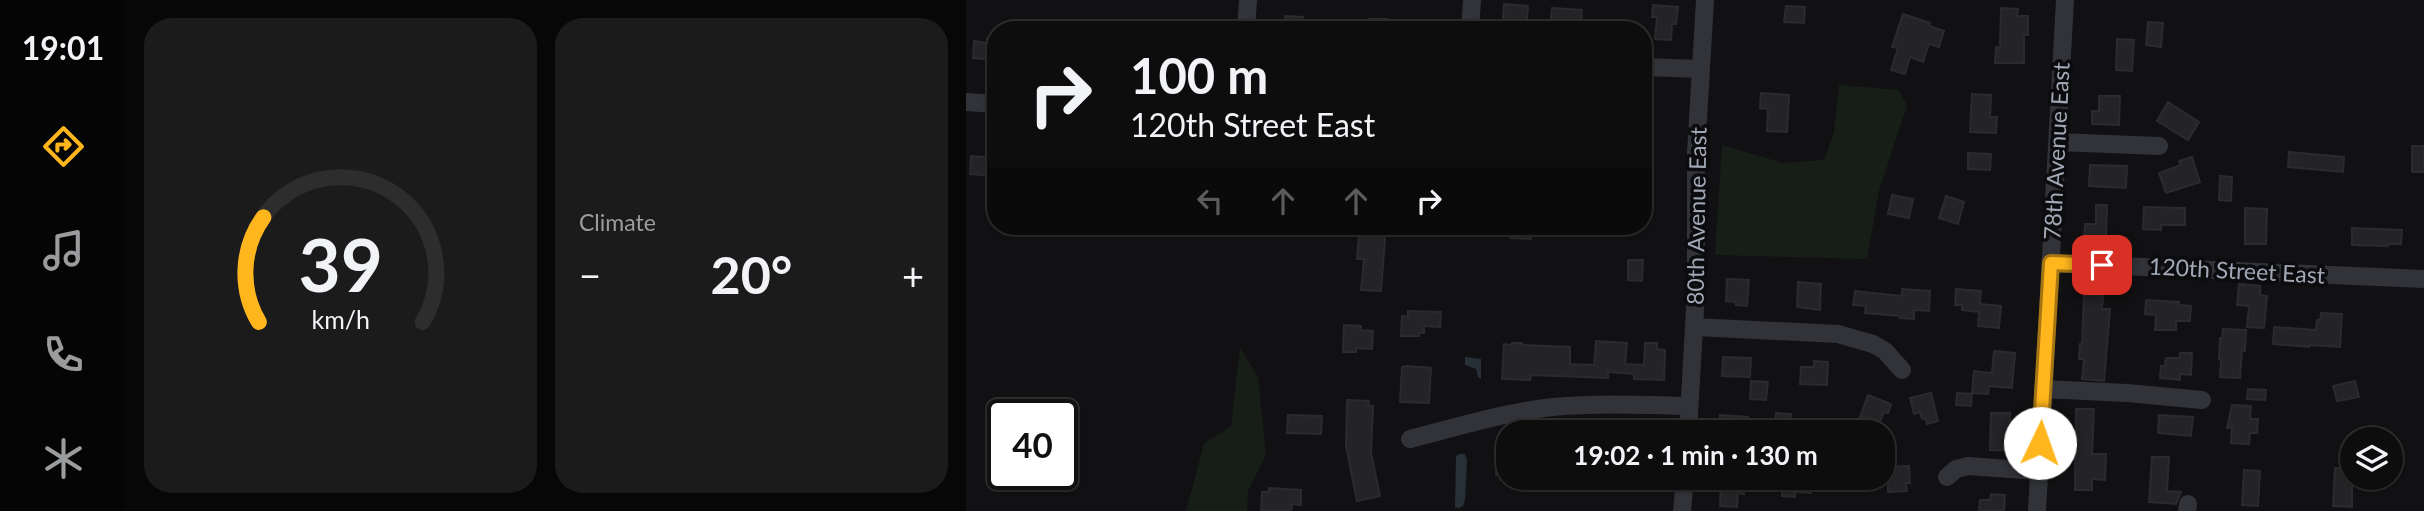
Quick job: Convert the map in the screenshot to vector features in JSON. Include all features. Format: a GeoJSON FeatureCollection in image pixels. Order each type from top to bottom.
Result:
{"type":"FeatureCollection","features":[{"type":"Feature","properties":{"kind":"street"},"geometry":{"type":"LineString","coordinates":[[1247,21],[1248,0]]}},
{"type":"Feature","properties":{"kind":"street"},"geometry":{"type":"LineString","coordinates":[[1471,21],[1472,0]]}},
{"type":"Feature","properties":{"kind":"street","name":"80th Avenue East"},"geometry":{"type":"LineString","coordinates":[[1688,420],[1695,327],[1696,153],[1705,0]]}},
{"type":"Feature","properties":{"kind":"street","name":"78th Avenue East"},"geometry":{"type":"LineString","coordinates":[[2037,511],[2065,0]]}},
{"type":"Feature","properties":{"kind":"street"},"geometry":{"type":"LineString","coordinates":[[1652,67],[1701,69]]}},
{"type":"Feature","properties":{"kind":"street"},"geometry":{"type":"LineString","coordinates":[[966,103],[987,104]]}},
{"type":"Feature","properties":{"kind":"street"},"geometry":{"type":"LineString","coordinates":[[2058,142],[2159,146]]}},
{"type":"Feature","properties":{"kind":"street","name":"120th Street East"},"geometry":{"type":"LineString","coordinates":[[2051,263],[2424,279]]}},
{"type":"Feature","properties":{"kind":"street"},"geometry":{"type":"LineString","coordinates":[[1695,327],[1838,334],[1873,344],[1885,351],[1902,370]]}},
{"type":"Feature","properties":{"kind":"street"},"geometry":{"type":"LineString","coordinates":[[2043,389],[2202,400]]}},
{"type":"Feature","properties":{"kind":"street"},"geometry":{"type":"LineString","coordinates":[[1410,439],[1502,416],[1550,408],[1591,404],[1689,406]]}},
{"type":"Feature","properties":{"kind":"street"},"geometry":{"type":"LineString","coordinates":[[1947,477],[1956,469],[1968,466],[2039,471]]}},
{"type":"Feature","properties":{"kind":"street"},"geometry":{"type":"LineString","coordinates":[[1682,511],[1684,490]]}},
{"type":"Feature","properties":{"kind":"shaded area"},"geometry":{"type":"Polygon","coordinates":[[[1839,85],[1899,90],[1907,106],[1879,191],[1867,259],[1715,255],[1722,145],[1783,163],[1824,160],[1834,132],[1839,85]]]}},
{"type":"Feature","properties":{"kind":"shaded area"},"geometry":{"type":"Polygon","coordinates":[[[1240,347],[1258,377],[1266,455],[1248,491],[1247,511],[1186,511],[1204,444],[1231,426],[1240,347]]]}},
{"type":"Feature","properties":{"kind":"shaded area"},"geometry":{"type":"Polygon","coordinates":[[[1465,357],[1481,359],[1481,379],[1476,369],[1465,365],[1465,357]]]}},
{"type":"Feature","properties":{"kind":"shaded area"},"geometry":{"type":"Polygon","coordinates":[[[1465,454],[1467,460],[1465,500],[1459,508],[1455,507],[1456,456],[1465,454]]]}},
{"type":"Feature","properties":{"kind":"building"},"geometry":{"type":"Polygon","coordinates":[[[1504,4],[1528,6],[1527,21],[1503,21],[1504,4]]]}},
{"type":"Feature","properties":{"kind":"building"},"geometry":{"type":"Polygon","coordinates":[[[1653,5],[1678,7],[1676,24],[1672,24],[1671,40],[1655,39],[1657,17],[1652,17],[1653,5]]]}},
{"type":"Feature","properties":{"kind":"building"},"geometry":{"type":"Polygon","coordinates":[[[1786,6],[1805,7],[1804,23],[1784,22],[1786,6]]]}},
{"type":"Feature","properties":{"kind":"building"},"geometry":{"type":"Polygon","coordinates":[[[1552,8],[1582,10],[1581,21],[1551,21],[1552,8]]]}},
{"type":"Feature","properties":{"kind":"building"},"geometry":{"type":"Polygon","coordinates":[[[2001,8],[2018,9],[2017,16],[2028,16],[2028,35],[2024,35],[2024,63],[1995,63],[1996,47],[2000,48],[2001,8]]]}},
{"type":"Feature","properties":{"kind":"building"},"geometry":{"type":"Polygon","coordinates":[[[1903,14],[1944,31],[1939,47],[1929,44],[1923,62],[1910,57],[1905,74],[1891,70],[1898,48],[1892,47],[1903,14]]]}},
{"type":"Feature","properties":{"kind":"building"},"geometry":{"type":"Polygon","coordinates":[[[1285,16],[1303,17],[1303,21],[1285,21],[1285,16]]]}},
{"type":"Feature","properties":{"kind":"building"},"geometry":{"type":"Polygon","coordinates":[[[1369,19],[1387,19],[1387,21],[1369,19]]]}},
{"type":"Feature","properties":{"kind":"building"},"geometry":{"type":"Polygon","coordinates":[[[2148,22],[2163,23],[2161,47],[2146,45],[2148,22]]]}},
{"type":"Feature","properties":{"kind":"building"},"geometry":{"type":"Polygon","coordinates":[[[2117,39],[2134,40],[2132,71],[2116,70],[2117,39]]]}},
{"type":"Feature","properties":{"kind":"building"},"geometry":{"type":"Polygon","coordinates":[[[974,41],[987,43],[987,59],[973,58],[974,41]]]}},
{"type":"Feature","properties":{"kind":"building"},"geometry":{"type":"Polygon","coordinates":[[[1761,93],[1789,95],[1787,132],[1767,131],[1768,109],[1760,108],[1761,93]]]}},
{"type":"Feature","properties":{"kind":"building"},"geometry":{"type":"Polygon","coordinates":[[[1972,94],[1991,95],[1990,117],[1997,117],[1996,133],[1970,132],[1972,94]]]}},
{"type":"Feature","properties":{"kind":"building"},"geometry":{"type":"Polygon","coordinates":[[[2099,96],[2120,96],[2119,125],[2092,124],[2092,111],[2099,111],[2099,96]]]}},
{"type":"Feature","properties":{"kind":"building"},"geometry":{"type":"Polygon","coordinates":[[[2168,102],[2199,122],[2188,140],[2157,121],[2168,102]]]}},
{"type":"Feature","properties":{"kind":"building"},"geometry":{"type":"Polygon","coordinates":[[[2412,146],[2424,146],[2424,172],[2412,172],[2412,146]]]}},
{"type":"Feature","properties":{"kind":"building"},"geometry":{"type":"Polygon","coordinates":[[[2289,152],[2344,157],[2343,172],[2288,167],[2289,152]]]}},
{"type":"Feature","properties":{"kind":"building"},"geometry":{"type":"Polygon","coordinates":[[[1968,153],[1991,154],[1990,170],[1968,169],[1968,153]]]}},
{"type":"Feature","properties":{"kind":"building"},"geometry":{"type":"Polygon","coordinates":[[[971,156],[987,157],[987,175],[970,174],[971,156]]]}},
{"type":"Feature","properties":{"kind":"building"},"geometry":{"type":"Polygon","coordinates":[[[2192,157],[2200,182],[2166,193],[2159,173],[2181,165],[2179,161],[2192,157]]]}},
{"type":"Feature","properties":{"kind":"building"},"geometry":{"type":"Polygon","coordinates":[[[2090,165],[2127,166],[2126,188],[2089,186],[2090,165]]]}},
{"type":"Feature","properties":{"kind":"building"},"geometry":{"type":"Polygon","coordinates":[[[2220,176],[2232,177],[2231,201],[2219,200],[2220,176]]]}},
{"type":"Feature","properties":{"kind":"building"},"geometry":{"type":"Polygon","coordinates":[[[1892,195],[1913,199],[1909,218],[1888,214],[1892,195]]]}},
{"type":"Feature","properties":{"kind":"building"},"geometry":{"type":"Polygon","coordinates":[[[1946,196],[1964,202],[1958,224],[1939,218],[1946,196]]]}},
{"type":"Feature","properties":{"kind":"building"},"geometry":{"type":"Polygon","coordinates":[[[2096,205],[2107,205],[2106,240],[2084,239],[2085,224],[2096,224],[2096,205]]]}},
{"type":"Feature","properties":{"kind":"building"},"geometry":{"type":"Polygon","coordinates":[[[2144,207],[2185,208],[2185,225],[2161,225],[2161,230],[2143,229],[2144,207]]]}},
{"type":"Feature","properties":{"kind":"building"},"geometry":{"type":"Polygon","coordinates":[[[2245,208],[2267,209],[2266,244],[2245,244],[2245,208]]]}},
{"type":"Feature","properties":{"kind":"building"},"geometry":{"type":"Polygon","coordinates":[[[2352,228],[2402,230],[2401,244],[2352,245],[2352,228]]]}},
{"type":"Feature","properties":{"kind":"building"},"geometry":{"type":"Polygon","coordinates":[[[1359,235],[1385,235],[1381,291],[1361,290],[1364,259],[1357,259],[1359,235]]]}},
{"type":"Feature","properties":{"kind":"building"},"geometry":{"type":"Polygon","coordinates":[[[1511,235],[1531,235],[1531,239],[1511,238],[1511,235]]]}},
{"type":"Feature","properties":{"kind":"building"},"geometry":{"type":"Polygon","coordinates":[[[1628,260],[1643,260],[1642,281],[1628,280],[1628,260]]]}},
{"type":"Feature","properties":{"kind":"building"},"geometry":{"type":"Polygon","coordinates":[[[1727,279],[1749,280],[1747,306],[1726,301],[1727,279]]]}},
{"type":"Feature","properties":{"kind":"building"},"geometry":{"type":"Polygon","coordinates":[[[1798,282],[1821,284],[1820,310],[1797,307],[1798,282]]]}},
{"type":"Feature","properties":{"kind":"building"},"geometry":{"type":"Polygon","coordinates":[[[2239,284],[2260,286],[2260,295],[2267,296],[2264,328],[2247,327],[2249,306],[2237,305],[2239,284]]]}},
{"type":"Feature","properties":{"kind":"building"},"geometry":{"type":"Polygon","coordinates":[[[1902,289],[1930,291],[1929,311],[1914,310],[1914,319],[1900,318],[1901,316],[1865,313],[1866,306],[1853,305],[1855,291],[1902,296],[1902,289]]]}},
{"type":"Feature","properties":{"kind":"building"},"geometry":{"type":"Polygon","coordinates":[[[1956,289],[1981,291],[1980,304],[2001,306],[1999,328],[1978,326],[1979,312],[1962,310],[1962,305],[1955,305],[1956,289]]]}},
{"type":"Feature","properties":{"kind":"building"},"geometry":{"type":"Polygon","coordinates":[[[2084,295],[2103,296],[2102,309],[2110,309],[2104,381],[2082,379],[2084,359],[2079,359],[2084,295]]]}},
{"type":"Feature","properties":{"kind":"building"},"geometry":{"type":"Polygon","coordinates":[[[2146,300],[2179,302],[2179,305],[2191,306],[2190,321],[2176,321],[2176,330],[2155,330],[2156,315],[2145,314],[2146,300]]]}},
{"type":"Feature","properties":{"kind":"building"},"geometry":{"type":"Polygon","coordinates":[[[1408,311],[1441,312],[1440,327],[1424,326],[1424,333],[1419,333],[1419,336],[1401,336],[1402,316],[1408,317],[1408,311]]]}},
{"type":"Feature","properties":{"kind":"building"},"geometry":{"type":"Polygon","coordinates":[[[2321,313],[2342,314],[2340,347],[2273,344],[2274,327],[2316,330],[2321,313]]]}},
{"type":"Feature","properties":{"kind":"building"},"geometry":{"type":"Polygon","coordinates":[[[1344,325],[1361,326],[1360,330],[1373,331],[1372,349],[1356,348],[1356,352],[1343,352],[1344,325]]]}},
{"type":"Feature","properties":{"kind":"building"},"geometry":{"type":"Polygon","coordinates":[[[2223,329],[2246,330],[2240,378],[2220,377],[2220,338],[2223,329]]]}},
{"type":"Feature","properties":{"kind":"building"},"geometry":{"type":"Polygon","coordinates":[[[1596,341],[1627,343],[1625,364],[1644,365],[1645,343],[1657,343],[1657,349],[1665,350],[1664,380],[1634,379],[1634,374],[1608,372],[1608,378],[1531,375],[1530,380],[1502,379],[1504,344],[1570,347],[1570,364],[1594,365],[1596,341]]]}},
{"type":"Feature","properties":{"kind":"building"},"geometry":{"type":"Polygon","coordinates":[[[1994,351],[2015,353],[2012,388],[1989,386],[1988,394],[1972,393],[1974,371],[1992,373],[1994,351]]]}},
{"type":"Feature","properties":{"kind":"building"},"geometry":{"type":"Polygon","coordinates":[[[2180,353],[2192,353],[2191,375],[2180,374],[2180,380],[2160,378],[2161,366],[2165,366],[2166,358],[2180,358],[2180,353]]]}},
{"type":"Feature","properties":{"kind":"building"},"geometry":{"type":"Polygon","coordinates":[[[1723,357],[1751,358],[1750,377],[1722,376],[1723,357]]]}},
{"type":"Feature","properties":{"kind":"building"},"geometry":{"type":"Polygon","coordinates":[[[1814,361],[1828,362],[1827,385],[1800,384],[1801,367],[1814,367],[1814,361]]]}},
{"type":"Feature","properties":{"kind":"building"},"geometry":{"type":"Polygon","coordinates":[[[1402,367],[1431,368],[1429,403],[1400,402],[1402,367]]]}},
{"type":"Feature","properties":{"kind":"building"},"geometry":{"type":"Polygon","coordinates":[[[1751,381],[1768,382],[1766,400],[1750,399],[1751,381]]]}},
{"type":"Feature","properties":{"kind":"building"},"geometry":{"type":"Polygon","coordinates":[[[2355,381],[2359,397],[2337,401],[2333,386],[2355,381]]]}},
{"type":"Feature","properties":{"kind":"building"},"geometry":{"type":"Polygon","coordinates":[[[2248,389],[2266,390],[2265,400],[2247,399],[2248,389]]]}},
{"type":"Feature","properties":{"kind":"building"},"geometry":{"type":"Polygon","coordinates":[[[1931,393],[1938,421],[1927,424],[1920,412],[1914,414],[1910,398],[1931,393]]]}},
{"type":"Feature","properties":{"kind":"building"},"geometry":{"type":"Polygon","coordinates":[[[1957,393],[1972,394],[1971,406],[1956,405],[1957,393]]]}},
{"type":"Feature","properties":{"kind":"building"},"geometry":{"type":"Polygon","coordinates":[[[1868,395],[1891,404],[1888,413],[1884,412],[1881,420],[1860,417],[1868,395]]]}},
{"type":"Feature","properties":{"kind":"building"},"geometry":{"type":"Polygon","coordinates":[[[1347,400],[1369,401],[1368,406],[1373,406],[1371,452],[1380,496],[1357,501],[1346,446],[1347,400]]]}},
{"type":"Feature","properties":{"kind":"building"},"geometry":{"type":"Polygon","coordinates":[[[2232,405],[2251,406],[2250,419],[2258,419],[2257,433],[2250,433],[2249,444],[2231,443],[2232,428],[2227,428],[2232,405]]]}},
{"type":"Feature","properties":{"kind":"building"},"geometry":{"type":"Polygon","coordinates":[[[2076,409],[2094,409],[2092,454],[2106,454],[2105,480],[2092,479],[2092,490],[2075,490],[2076,409]]]}},
{"type":"Feature","properties":{"kind":"building"},"geometry":{"type":"Polygon","coordinates":[[[1776,413],[1791,414],[1791,420],[1775,420],[1776,413]]]}},
{"type":"Feature","properties":{"kind":"building"},"geometry":{"type":"Polygon","coordinates":[[[1991,413],[2010,413],[2009,437],[2012,437],[2012,451],[1990,450],[1991,413]]]}},
{"type":"Feature","properties":{"kind":"building"},"geometry":{"type":"Polygon","coordinates":[[[1288,415],[1322,416],[1321,434],[1287,433],[1288,415]]]}},
{"type":"Feature","properties":{"kind":"building"},"geometry":{"type":"Polygon","coordinates":[[[1720,415],[1748,417],[1748,420],[1720,420],[1720,415]]]}},
{"type":"Feature","properties":{"kind":"building"},"geometry":{"type":"Polygon","coordinates":[[[2159,415],[2193,417],[2191,436],[2158,433],[2159,415]]]}},
{"type":"Feature","properties":{"kind":"building"},"geometry":{"type":"Polygon","coordinates":[[[2152,457],[2169,457],[2167,491],[2181,492],[2176,504],[2149,502],[2152,457]]]}},
{"type":"Feature","properties":{"kind":"building"},"geometry":{"type":"Polygon","coordinates":[[[1909,466],[1910,483],[1906,483],[1907,491],[1888,492],[1895,490],[1895,467],[1909,466]]]}},
{"type":"Feature","properties":{"kind":"building"},"geometry":{"type":"Polygon","coordinates":[[[2335,468],[2340,468],[2340,490],[2352,490],[2352,507],[2333,506],[2335,468]]]}},
{"type":"Feature","properties":{"kind":"building"},"geometry":{"type":"Polygon","coordinates":[[[2244,470],[2260,471],[2258,506],[2242,505],[2244,470]]]}},
{"type":"Feature","properties":{"kind":"building"},"geometry":{"type":"Polygon","coordinates":[[[1269,488],[1301,490],[1301,505],[1292,504],[1291,511],[1261,511],[1262,492],[1269,492],[1269,488]]]}},
{"type":"Feature","properties":{"kind":"building"},"geometry":{"type":"Polygon","coordinates":[[[1721,490],[1744,490],[1744,494],[1738,493],[1737,507],[1720,506],[1721,490]]]}},
{"type":"Feature","properties":{"kind":"building"},"geometry":{"type":"Polygon","coordinates":[[[1782,490],[1811,490],[1811,493],[1795,492],[1795,497],[1782,496],[1782,490]]]}},
{"type":"Feature","properties":{"kind":"building"},"geometry":{"type":"Polygon","coordinates":[[[1991,494],[2005,495],[2004,511],[1979,511],[1980,500],[1990,500],[1991,494]]]}},
{"type":"Feature","properties":{"kind":"route"},"geometry":{"type":"LineString","coordinates":[[2040,443],[2051,263],[2102,265]]}}]}
